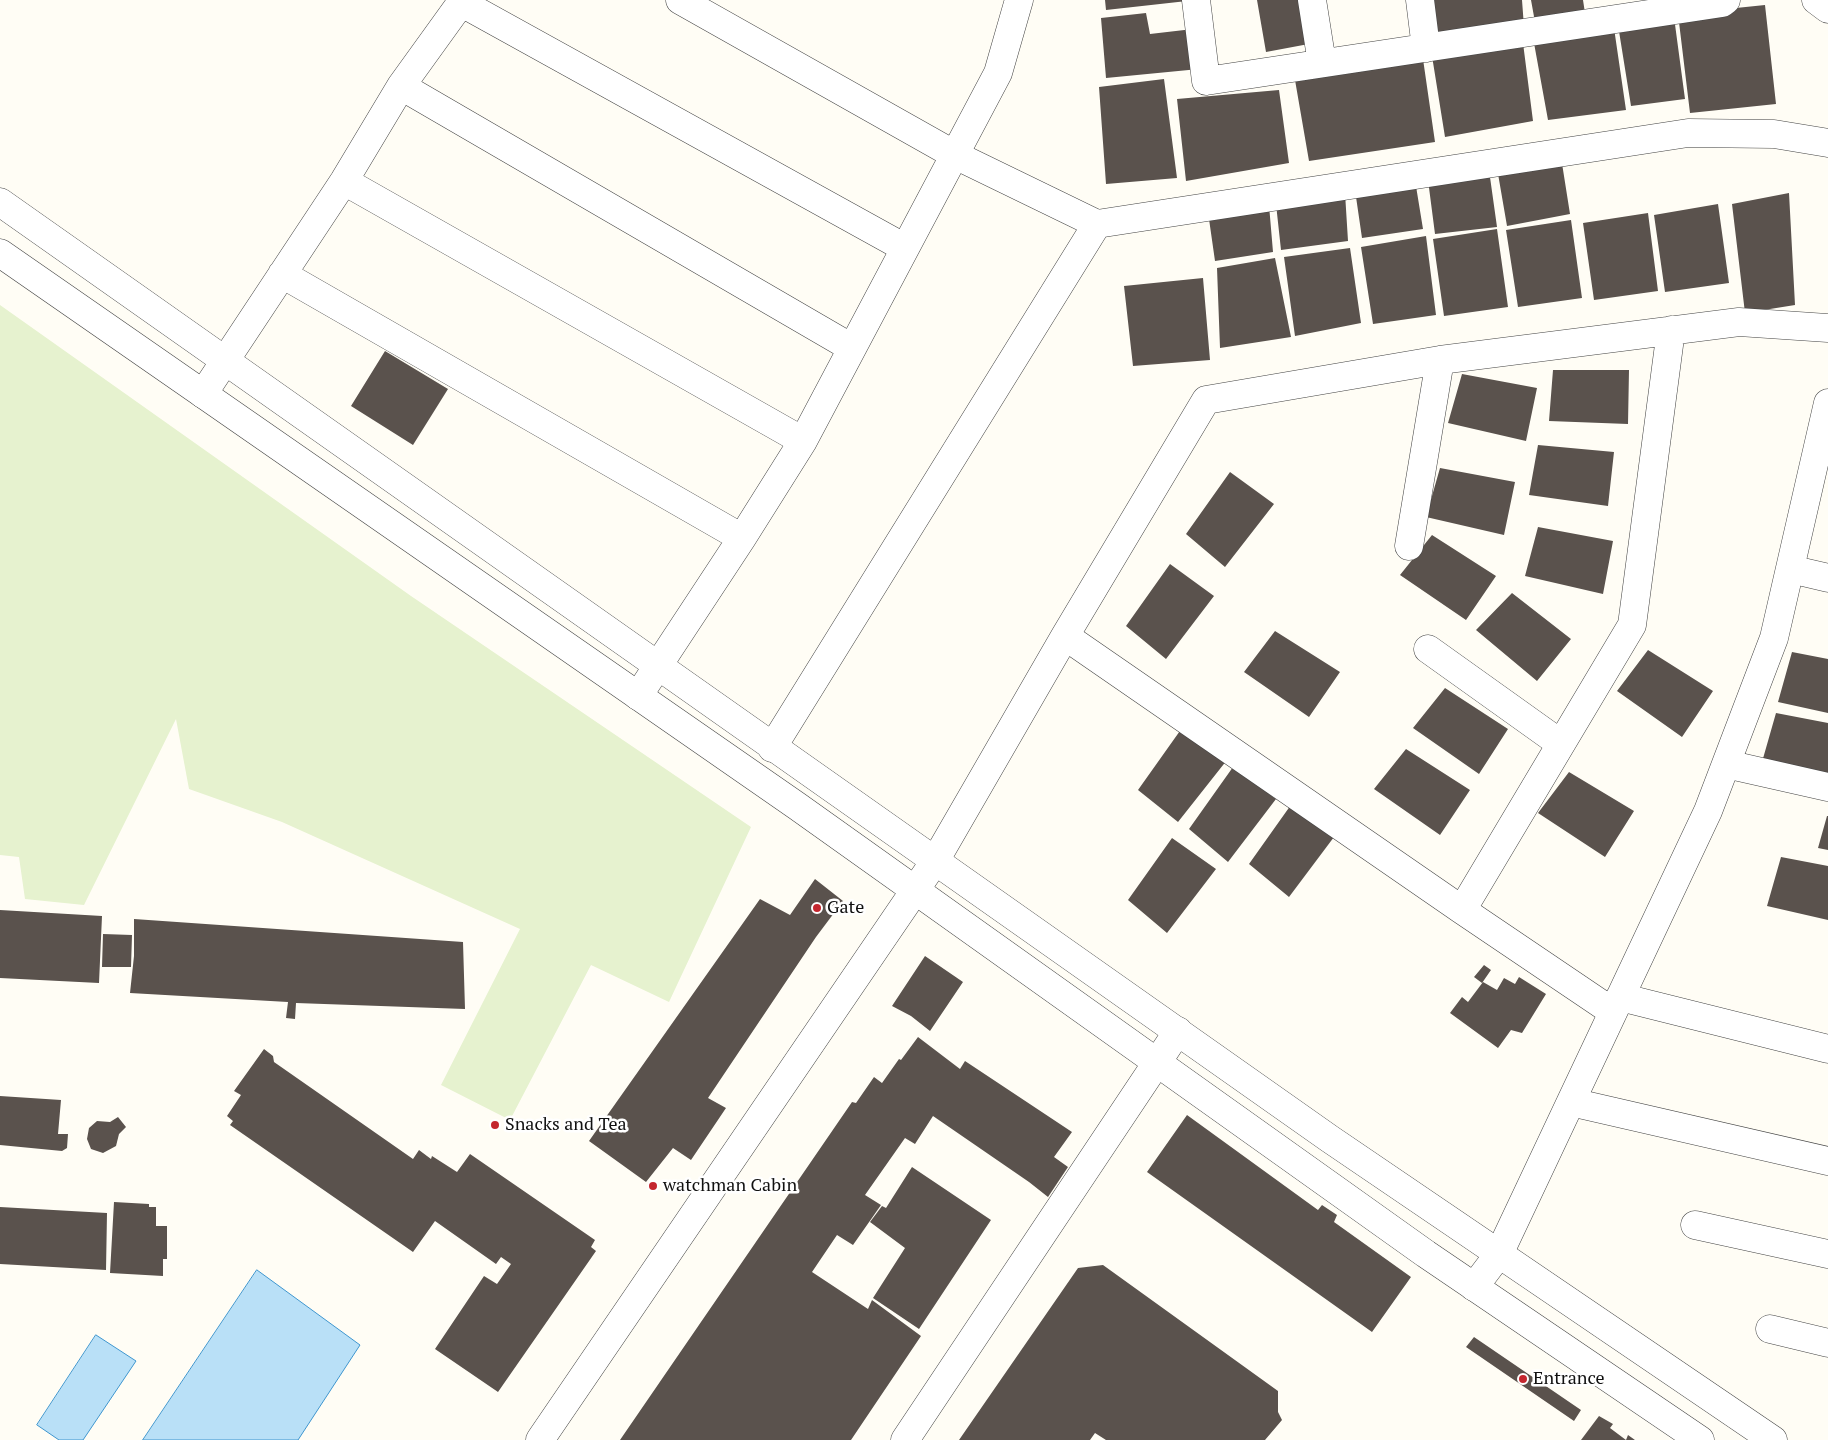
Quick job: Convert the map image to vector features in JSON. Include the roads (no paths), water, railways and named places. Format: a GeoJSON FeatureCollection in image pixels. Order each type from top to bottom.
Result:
{"type":"FeatureCollection","features":[{"type":"Feature","properties":{"kind":"street"},"geometry":{"type":"LineString","coordinates":[[680,0],[955,155],[1098,224],[1688,134],[1774,134],[1828,143]]}},
{"type":"Feature","properties":{"kind":"street"},"geometry":{"type":"LineString","coordinates":[[638,696],[659,667],[803,440],[998,73],[1018,0]]}},
{"type":"Feature","properties":{"kind":"street"},"geometry":{"type":"LineString","coordinates":[[1196,0],[1206,81],[1722,3],[1726,0]]}},
{"type":"Feature","properties":{"kind":"street"},"geometry":{"type":"LineString","coordinates":[[1312,0],[1322,63]]}},
{"type":"Feature","properties":{"kind":"street"},"geometry":{"type":"LineString","coordinates":[[1420,0],[1426,48]]}},
{"type":"Feature","properties":{"kind":"street"},"geometry":{"type":"LineString","coordinates":[[1816,0],[1828,9]]}},
{"type":"Feature","properties":{"kind":"street"},"geometry":{"type":"LineString","coordinates":[[204,394],[344,181],[401,86],[463,1],[905,248]]}},
{"type":"Feature","properties":{"kind":"street"},"geometry":{"type":"LineString","coordinates":[[401,86],[852,348]]}},
{"type":"Feature","properties":{"kind":"street"},"geometry":{"type":"LineString","coordinates":[[344,181],[803,440]]}},
{"type":"Feature","properties":{"kind":"street"},"geometry":{"type":"LineString","coordinates":[[0,202],[772,748],[936,861],[1330,1139],[1773,1440]]}},
{"type":"Feature","properties":{"kind":"street"},"geometry":{"type":"LineString","coordinates":[[772,748],[1098,224]]}},
{"type":"Feature","properties":{"kind":"street"},"geometry":{"type":"LineString","coordinates":[[0,253],[797,806],[915,892],[1474,1287],[1700,1440]]}},
{"type":"Feature","properties":{"kind":"street"},"geometry":{"type":"LineString","coordinates":[[282,274],[742,538]]}},
{"type":"Feature","properties":{"kind":"street"},"geometry":{"type":"LineString","coordinates":[[540,1440],[936,861],[1064,636],[1206,400],[1440,360],[1739,322],[1828,328]]}},
{"type":"Feature","properties":{"kind":"street"},"geometry":{"type":"LineString","coordinates":[[1462,910],[1632,625],[1671,330]]}},
{"type":"Feature","properties":{"kind":"street"},"geometry":{"type":"LineString","coordinates":[[1409,546],[1440,360]]}},
{"type":"Feature","properties":{"kind":"street"},"geometry":{"type":"LineString","coordinates":[[1474,1287],[1499,1254],[1708,812],[1774,638],[1828,403]]}},
{"type":"Feature","properties":{"kind":"street"},"geometry":{"type":"LineString","coordinates":[[1790,569],[1828,578]]}},
{"type":"Feature","properties":{"kind":"street"},"geometry":{"type":"LineString","coordinates":[[1064,636],[1462,910],[1617,1005],[1828,1048]]}},
{"type":"Feature","properties":{"kind":"street"},"geometry":{"type":"LineString","coordinates":[[1428,649],[1561,744]]}},
{"type":"Feature","properties":{"kind":"street"},"geometry":{"type":"LineString","coordinates":[[1726,764],[1828,787]]}},
{"type":"Feature","properties":{"kind":"street"},"geometry":{"type":"LineString","coordinates":[[905,1440],[1178,1032]]}},
{"type":"Feature","properties":{"kind":"street"},"geometry":{"type":"LineString","coordinates":[[1571,1102],[1828,1161]]}},
{"type":"Feature","properties":{"kind":"street"},"geometry":{"type":"LineString","coordinates":[[1695,1225],[1828,1254]]}},
{"type":"Feature","properties":{"kind":"street"},"geometry":{"type":"LineString","coordinates":[[1770,1329],[1828,1343]]}},
{"type":"Feature","properties":{"kind":"water"},"geometry":{"type":"Polygon","coordinates":[[[257,1270],[360,1345],[298,1440],[143,1440],[257,1270]]]}},
{"type":"Feature","properties":{"kind":"water"},"geometry":{"type":"Polygon","coordinates":[[[96,1335],[136,1361],[83,1440],[59,1440],[37,1425],[96,1335]]]}},
{"type":"Feature","properties":{"kind":"place","name":"Gate"},"geometry":{"type":"Point","coordinates":[817,908]}},
{"type":"Feature","properties":{"kind":"place","name":"Snacks and Tea"},"geometry":{"type":"Point","coordinates":[495,1125]}},
{"type":"Feature","properties":{"kind":"place","name":"watchman Cabin"},"geometry":{"type":"Point","coordinates":[653,1186]}},
{"type":"Feature","properties":{"kind":"place","name":"Entrance"},"geometry":{"type":"Point","coordinates":[1523,1379]}}]}
